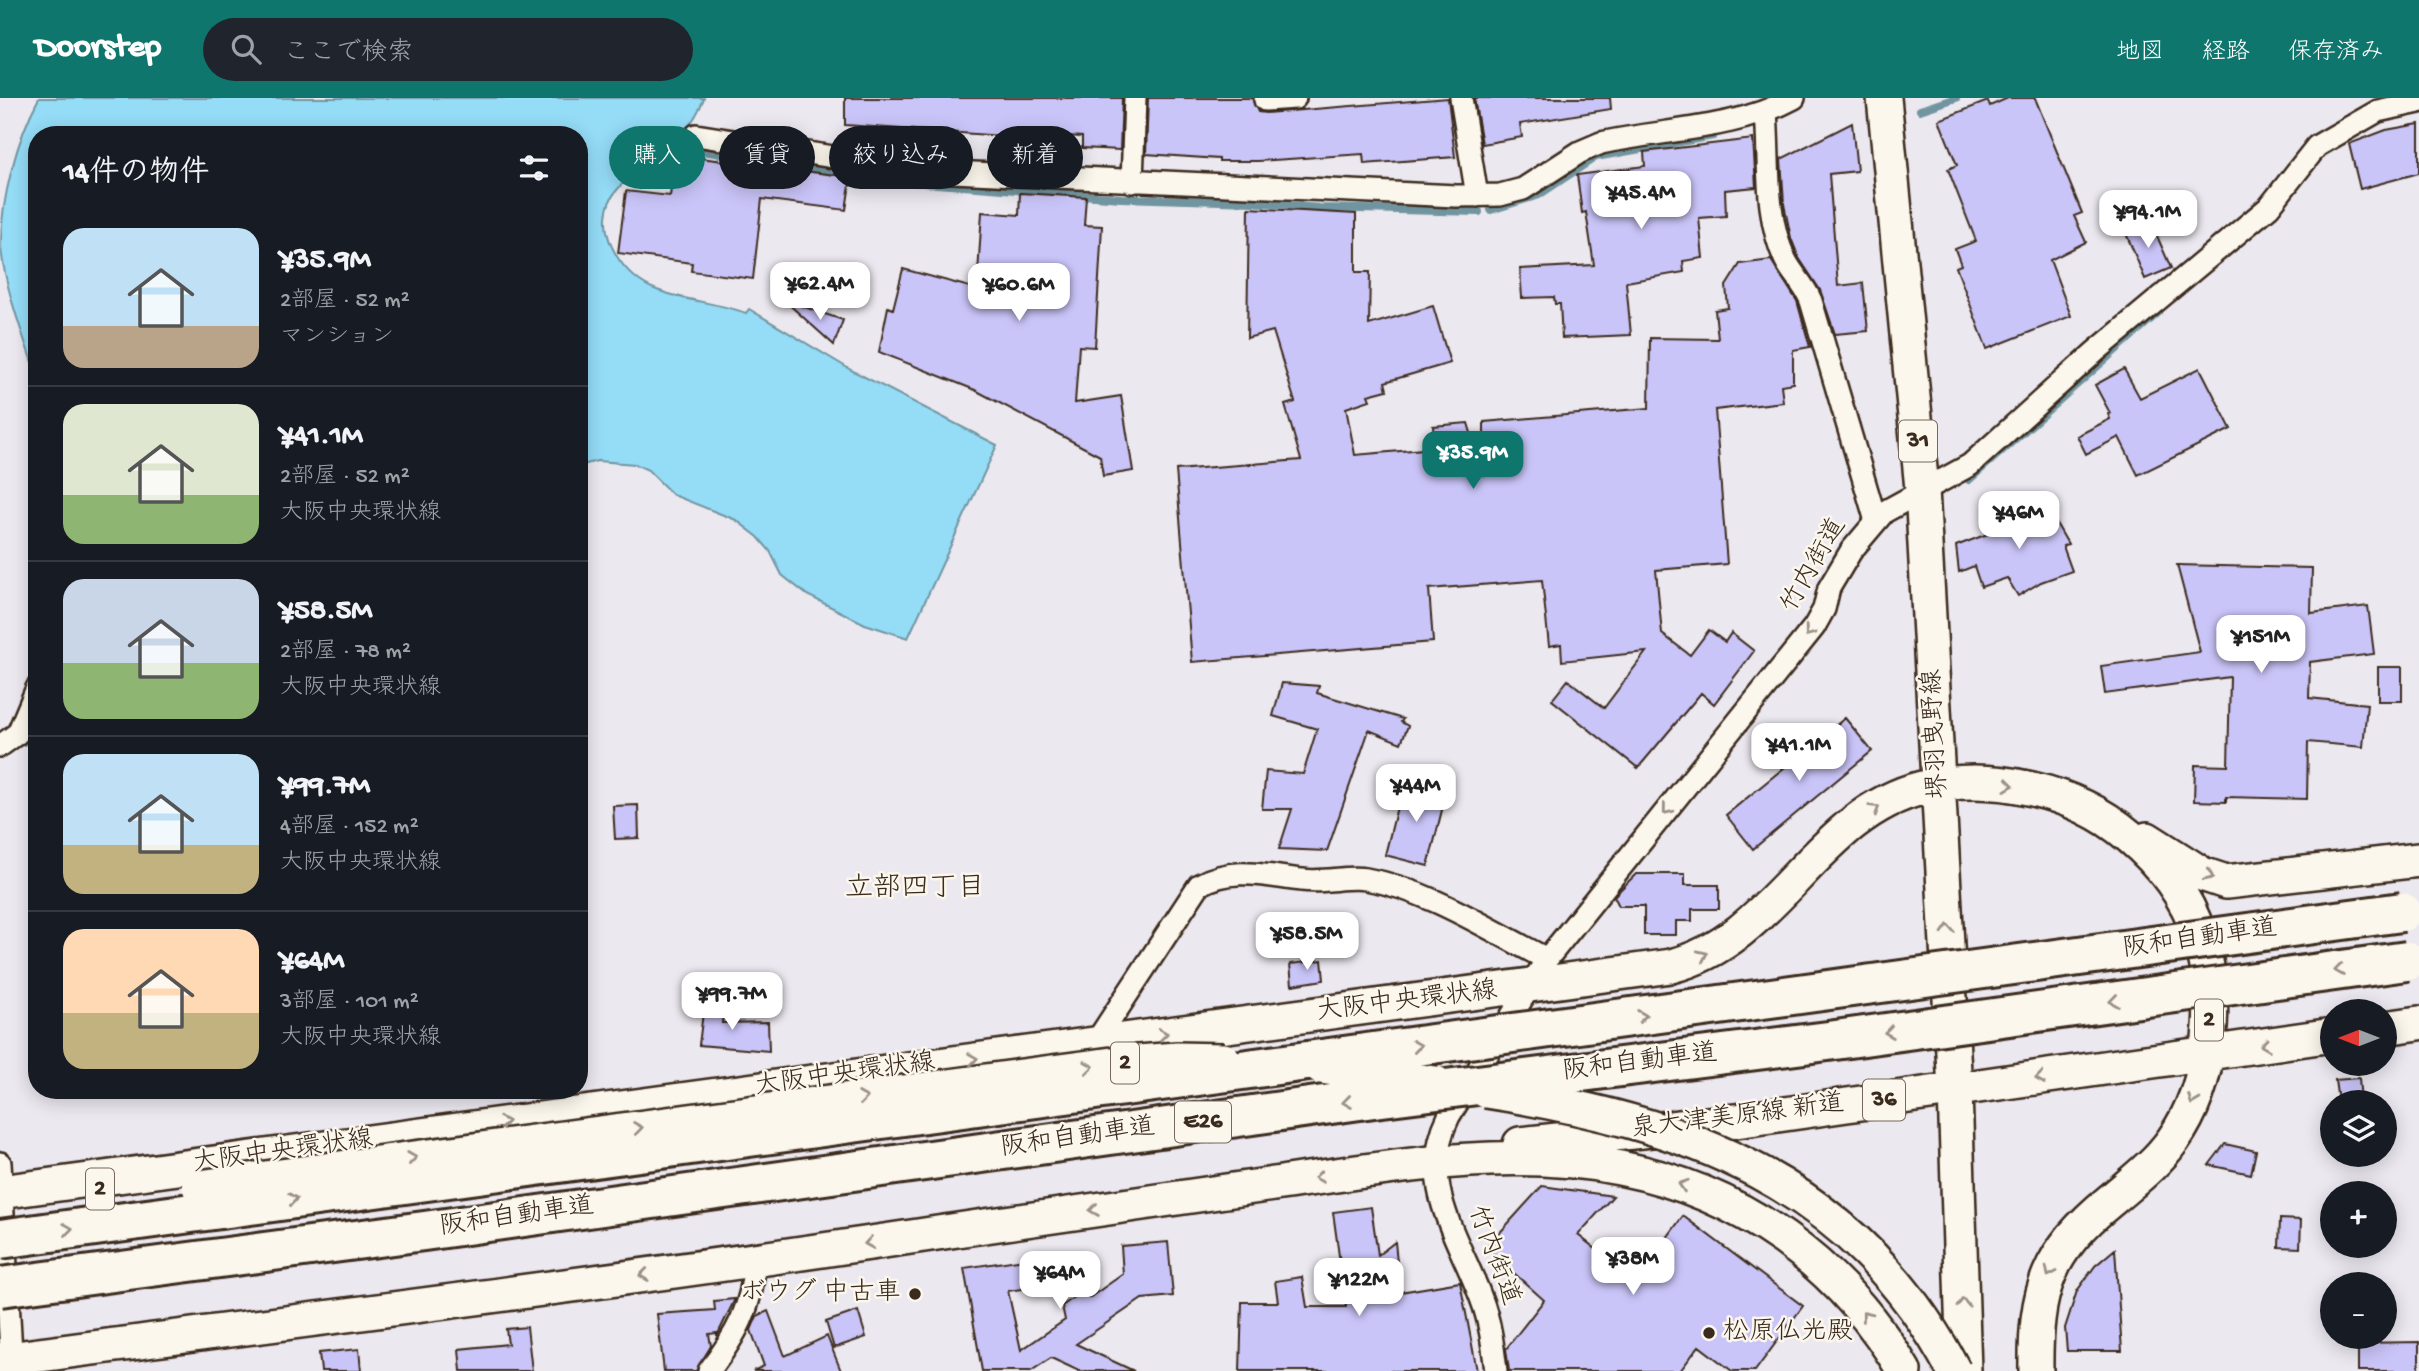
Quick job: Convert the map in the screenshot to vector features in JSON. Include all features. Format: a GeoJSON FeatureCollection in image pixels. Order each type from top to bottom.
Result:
{"type":"FeatureCollection","features":[{"type":"Feature","properties":{"kind":"highway","name":"阪和自動車道"},"geometry":{"type":"LineString","coordinates":[[0,1239],[2402,912]]}},
{"type":"Feature","properties":{"kind":"highway","name":"阪和自動車道"},"geometry":{"type":"LineString","coordinates":[[0,1287],[424,1231],[1374,1098],[1828,1041],[2407,961]]}},
{"type":"Feature","properties":{"kind":"main road","name":"堺羽曳野線"},"geometry":{"type":"LineString","coordinates":[[1884,98],[1922,489],[1941,785],[1964,1371]]}},
{"type":"Feature","properties":{"kind":"main road","name":"大阪中央環状線"},"geometry":{"type":"LineString","coordinates":[[1,1182],[1529,988],[1671,966],[1713,951],[1764,912],[1818,855],[1854,823],[1890,800],[1941,785],[1996,783],[2022,786],[2065,799],[2127,833],[2161,866],[2188,908],[2199,934],[2207,969],[2207,1054],[2193,1102],[2174,1140],[2146,1171],[2091,1217],[2052,1267],[2039,1303],[2036,1371]]}},
{"type":"Feature","properties":{"kind":"main road"},"geometry":{"type":"LineString","coordinates":[[2107,820],[2161,845],[2202,874],[2226,882],[2419,860]]}},
{"type":"Feature","properties":{"kind":"main road"},"geometry":{"type":"LineString","coordinates":[[2398,1026],[2419,1023]]}},
{"type":"Feature","properties":{"kind":"main road","name":"泉大津美原線 新道"},"geometry":{"type":"LineString","coordinates":[[1435,1161],[1488,1149],[1577,1136],[1736,1121],[2320,1037]]}},
{"type":"Feature","properties":{"kind":"main road","name":"大阪中央環状線"},"geometry":{"type":"LineString","coordinates":[[1,1182],[199,1187],[1112,1064],[1177,1059],[1236,1060],[1330,1068],[1559,1104],[1678,1136],[1751,1165],[1816,1206],[1868,1251],[1920,1314],[1954,1371]]}},
{"type":"Feature","properties":{"kind":"main road"},"geometry":{"type":"LineString","coordinates":[[8,1363],[754,1261],[1435,1161],[1557,1160],[1640,1172],[1708,1193],[1776,1230],[1820,1265],[1879,1331],[1904,1371]]}},
{"type":"Feature","properties":{"kind":"street"},"geometry":{"type":"LineString","coordinates":[[1132,182],[1135,98]]}},
{"type":"Feature","properties":{"kind":"street"},"geometry":{"type":"LineString","coordinates":[[1265,100],[1295,98]]}},
{"type":"Feature","properties":{"kind":"street"},"geometry":{"type":"LineString","coordinates":[[1461,98],[1477,196]]}},
{"type":"Feature","properties":{"kind":"street"},"geometry":{"type":"LineString","coordinates":[[705,136],[900,167],[1132,182],[1477,196],[1500,195],[1531,185],[1580,152],[1601,143],[1722,123],[1766,112],[1794,98]]}},
{"type":"Feature","properties":{"kind":"street","name":"竹内街道"},"geometry":{"type":"LineString","coordinates":[[1496,1371],[1493,1340],[1482,1300],[1440,1199],[1435,1161],[1440,1134],[1449,1116],[1547,959],[1814,627],[1838,572],[1860,537],[1884,512],[1922,489],[1970,466],[2095,352],[2269,207],[2317,146],[2378,111],[2419,102]]}},
{"type":"Feature","properties":{"kind":"street"},"geometry":{"type":"LineString","coordinates":[[1766,112],[1776,233],[1786,261],[1803,282],[1811,300],[1875,521]]}},
{"type":"Feature","properties":{"kind":"street"},"geometry":{"type":"LineString","coordinates":[[0,746],[18,733],[28,709]]}},
{"type":"Feature","properties":{"kind":"street"},"geometry":{"type":"LineString","coordinates":[[1096,1042],[1199,885],[1219,874],[1239,873],[1320,883],[1363,878],[1409,889],[1547,959]]}},
{"type":"Feature","properties":{"kind":"street"},"geometry":{"type":"LineString","coordinates":[[1,1182],[8,1363]]}},
{"type":"Feature","properties":{"kind":"street"},"geometry":{"type":"LineString","coordinates":[[709,1371],[730,1343],[747,1310],[754,1282],[754,1261]]}},
{"type":"Feature","properties":{"kind":"water"},"geometry":{"type":"Polygon","coordinates":[[[39,98],[704,98],[688,126],[609,126],[609,189],[618,189],[609,203],[607,232],[619,260],[640,281],[652,288],[746,313],[749,309],[851,370],[997,445],[908,638],[865,624],[807,595],[782,575],[770,551],[758,537],[736,520],[673,495],[648,470],[635,464],[597,461],[588,464],[588,126],[28,126],[28,351],[11,297],[1,248],[3,211],[11,171],[24,132],[39,98]]]}},
{"type":"Feature","properties":{"kind":"building"},"geometry":{"type":"Polygon","coordinates":[[[845,98],[1122,98],[1120,150],[1083,148],[1083,126],[987,126],[987,135],[973,134],[973,126],[845,125],[845,98]]]}},
{"type":"Feature","properties":{"kind":"building"},"geometry":{"type":"Polygon","coordinates":[[[1148,98],[1252,98],[1258,112],[1266,113],[1448,98],[1455,157],[1364,164],[1363,154],[1219,161],[1146,154],[1148,98]]]}},
{"type":"Feature","properties":{"kind":"building"},"geometry":{"type":"Polygon","coordinates":[[[1474,98],[1610,98],[1611,109],[1520,124],[1522,137],[1482,144],[1474,98]]]}},
{"type":"Feature","properties":{"kind":"building"},"geometry":{"type":"Polygon","coordinates":[[[2008,98],[2035,98],[2082,213],[2074,216],[2086,242],[2050,260],[2071,316],[1987,349],[1956,267],[1961,265],[1955,249],[1976,241],[1948,169],[1957,165],[1939,120],[1988,101],[1990,106],[2008,98]]]}},
{"type":"Feature","properties":{"kind":"building"},"geometry":{"type":"Polygon","coordinates":[[[1852,123],[1857,171],[1829,174],[1838,286],[1863,283],[1868,331],[1835,334],[1820,290],[1799,258],[1791,238],[1784,204],[1781,159],[1852,123]]]}},
{"type":"Feature","properties":{"kind":"building"},"geometry":{"type":"Polygon","coordinates":[[[2419,124],[2419,173],[2360,189],[2349,144],[2386,130],[2419,124]]]}},
{"type":"Feature","properties":{"kind":"building"},"geometry":{"type":"Polygon","coordinates":[[[1753,139],[1756,187],[1725,190],[1726,216],[1699,218],[1703,258],[1683,261],[1684,272],[1626,282],[1631,335],[1562,338],[1560,304],[1555,304],[1554,297],[1522,298],[1520,269],[1594,265],[1586,212],[1582,213],[1577,175],[1645,166],[1644,152],[1753,139]]]}},
{"type":"Feature","properties":{"kind":"building"},"geometry":{"type":"Polygon","coordinates":[[[705,159],[719,160],[719,189],[815,189],[815,172],[829,174],[829,189],[849,189],[846,210],[762,199],[753,279],[691,271],[692,263],[618,253],[626,191],[670,196],[671,189],[705,189],[705,159]]]}},
{"type":"Feature","properties":{"kind":"building"},"geometry":{"type":"Polygon","coordinates":[[[1020,193],[1086,197],[1084,225],[1102,226],[1095,347],[1079,346],[1075,403],[1121,396],[1133,471],[1103,476],[1100,456],[975,390],[879,352],[888,307],[893,309],[903,269],[977,289],[982,212],[1019,215],[1020,193]]]}},
{"type":"Feature","properties":{"kind":"building"},"geometry":{"type":"Polygon","coordinates":[[[1249,208],[1356,214],[1356,272],[1370,272],[1369,325],[1433,306],[1450,363],[1385,382],[1387,390],[1368,395],[1370,400],[1346,408],[1355,455],[1435,448],[1433,426],[1468,423],[1484,476],[1484,422],[1649,408],[1650,338],[1718,339],[1715,310],[1728,308],[1726,286],[1740,264],[1771,260],[1797,301],[1810,347],[1793,350],[1793,383],[1781,385],[1783,402],[1715,410],[1727,564],[1656,570],[1662,634],[1690,655],[1709,630],[1725,642],[1731,633],[1754,651],[1714,704],[1701,693],[1638,768],[1552,700],[1568,680],[1604,708],[1646,652],[1562,661],[1561,644],[1549,646],[1542,580],[1429,589],[1433,642],[1192,662],[1176,470],[1301,460],[1285,405],[1295,402],[1273,331],[1247,338],[1249,208]]]}},
{"type":"Feature","properties":{"kind":"building"},"geometry":{"type":"Polygon","coordinates":[[[2150,220],[2171,268],[2145,279],[2125,231],[2150,220]]]}},
{"type":"Feature","properties":{"kind":"building"},"geometry":{"type":"Polygon","coordinates":[[[784,300],[843,320],[834,345],[784,300]]]}},
{"type":"Feature","properties":{"kind":"building"},"geometry":{"type":"Polygon","coordinates":[[[2200,368],[2231,429],[2138,475],[2119,437],[2086,454],[2077,436],[2110,419],[2110,413],[2095,385],[2124,369],[2140,398],[2200,368]]]}},
{"type":"Feature","properties":{"kind":"building"},"geometry":{"type":"Polygon","coordinates":[[[2041,497],[2068,544],[2063,546],[2072,571],[2041,582],[2018,596],[2007,578],[1981,587],[1974,566],[1959,572],[1956,546],[2014,524],[2009,516],[2041,497]]]}},
{"type":"Feature","properties":{"kind":"building"},"geometry":{"type":"Polygon","coordinates":[[[2177,565],[2312,568],[2311,613],[2368,606],[2374,654],[2310,662],[2309,698],[2367,704],[2363,747],[2308,742],[2307,799],[2226,797],[2226,802],[2194,801],[2195,765],[2228,766],[2230,677],[2105,694],[2101,666],[2200,652],[2177,565]]]}},
{"type":"Feature","properties":{"kind":"building"},"geometry":{"type":"Polygon","coordinates":[[[2378,667],[2402,667],[2402,701],[2378,701],[2378,667]]]}},
{"type":"Feature","properties":{"kind":"building"},"geometry":{"type":"Polygon","coordinates":[[[1282,683],[1319,686],[1317,693],[1403,719],[1401,722],[1408,726],[1401,743],[1369,730],[1327,851],[1279,849],[1292,809],[1262,809],[1266,771],[1303,774],[1317,729],[1273,716],[1282,683]]]}},
{"type":"Feature","properties":{"kind":"building"},"geometry":{"type":"Polygon","coordinates":[[[1845,718],[1872,751],[1753,849],[1726,815],[1845,718]]]}},
{"type":"Feature","properties":{"kind":"building"},"geometry":{"type":"Polygon","coordinates":[[[1403,783],[1446,794],[1428,866],[1385,855],[1403,783]]]}},
{"type":"Feature","properties":{"kind":"building"},"geometry":{"type":"Polygon","coordinates":[[[638,805],[639,838],[615,839],[613,806],[638,805]]]}},
{"type":"Feature","properties":{"kind":"building"},"geometry":{"type":"Polygon","coordinates":[[[1636,874],[1685,874],[1685,885],[1719,885],[1719,909],[1692,909],[1692,921],[1676,921],[1676,935],[1644,935],[1644,906],[1619,906],[1614,896],[1636,874]]]}},
{"type":"Feature","properties":{"kind":"building"},"geometry":{"type":"Polygon","coordinates":[[[1322,960],[1324,980],[1292,985],[1290,964],[1322,960]]]}},
{"type":"Feature","properties":{"kind":"building"},"geometry":{"type":"Polygon","coordinates":[[[704,1004],[724,1007],[722,1023],[768,1022],[769,1051],[699,1045],[704,1004]]]}},
{"type":"Feature","properties":{"kind":"building"},"geometry":{"type":"Polygon","coordinates":[[[2359,1078],[2360,1090],[2336,1090],[2335,1080],[2359,1078]]]}},
{"type":"Feature","properties":{"kind":"building"},"geometry":{"type":"Polygon","coordinates":[[[2225,1144],[2256,1151],[2251,1174],[2209,1165],[2225,1144]]]}},
{"type":"Feature","properties":{"kind":"building"},"geometry":{"type":"Polygon","coordinates":[[[1542,1186],[1613,1196],[1578,1235],[1636,1280],[1683,1216],[1803,1306],[1755,1371],[1732,1371],[1699,1346],[1680,1371],[1509,1371],[1506,1349],[1544,1300],[1486,1248],[1542,1186]]]}},
{"type":"Feature","properties":{"kind":"building"},"geometry":{"type":"Polygon","coordinates":[[[1371,1207],[1378,1255],[1395,1242],[1400,1292],[1460,1282],[1477,1371],[1240,1371],[1242,1302],[1278,1302],[1275,1281],[1302,1277],[1307,1307],[1346,1307],[1333,1212],[1371,1207]]]}},
{"type":"Feature","properties":{"kind":"building"},"geometry":{"type":"Polygon","coordinates":[[[2280,1219],[2301,1220],[2300,1248],[2279,1247],[2280,1219]]]}},
{"type":"Feature","properties":{"kind":"building"},"geometry":{"type":"Polygon","coordinates":[[[1168,1242],[1173,1296],[1142,1299],[1076,1344],[1134,1371],[1079,1371],[1051,1358],[1031,1371],[982,1371],[964,1268],[1031,1258],[1035,1287],[1008,1291],[1021,1350],[1065,1320],[1062,1306],[1083,1291],[1089,1298],[1123,1274],[1121,1246],[1168,1242]]]}},
{"type":"Feature","properties":{"kind":"building"},"geometry":{"type":"Polygon","coordinates":[[[2115,1249],[2122,1351],[2067,1351],[2065,1328],[2077,1291],[2095,1266],[2115,1249]]]}},
{"type":"Feature","properties":{"kind":"building"},"geometry":{"type":"Polygon","coordinates":[[[735,1299],[717,1336],[717,1333],[709,1334],[711,1346],[696,1371],[664,1371],[657,1314],[715,1310],[714,1301],[735,1299]]]}},
{"type":"Feature","properties":{"kind":"building"},"geometry":{"type":"Polygon","coordinates":[[[768,1311],[785,1356],[827,1336],[841,1371],[753,1371],[764,1366],[751,1330],[757,1316],[768,1311]]]}},
{"type":"Feature","properties":{"kind":"building"},"geometry":{"type":"Polygon","coordinates":[[[858,1311],[866,1337],[834,1348],[826,1322],[858,1311]]]}},
{"type":"Feature","properties":{"kind":"building"},"geometry":{"type":"Polygon","coordinates":[[[527,1327],[532,1371],[461,1371],[459,1349],[508,1344],[506,1329],[527,1327]]]}},
{"type":"Feature","properties":{"kind":"building"},"geometry":{"type":"Polygon","coordinates":[[[2397,1342],[2419,1342],[2419,1371],[2358,1371],[2358,1349],[2397,1349],[2397,1342]]]}},
{"type":"Feature","properties":{"kind":"building"},"geometry":{"type":"Polygon","coordinates":[[[359,1349],[361,1371],[321,1371],[319,1353],[359,1349]]]}},
{"type":"Feature","properties":{"kind":"waterway"},"geometry":{"type":"LineString","coordinates":[[1920,110],[1956,98]]}},
{"type":"Feature","properties":{"kind":"waterway"},"geometry":{"type":"LineString","coordinates":[[1491,210],[1539,195],[1596,157],[1713,136]]}},
{"type":"Feature","properties":{"kind":"waterway"},"geometry":{"type":"LineString","coordinates":[[705,151],[829,171]]}},
{"type":"Feature","properties":{"kind":"waterway"},"geometry":{"type":"LineString","coordinates":[[973,187],[1121,198],[1253,202],[1319,208],[1479,212]]}},
{"type":"Feature","properties":{"kind":"waterway"},"geometry":{"type":"LineString","coordinates":[[1969,480],[2159,312]]}},
{"type":"Feature","properties":{"kind":"waterway"},"geometry":{"type":"LineString","coordinates":[[12,744],[28,741]]}},
{"type":"Feature","properties":{"kind":"place","name":"ボウグ 中古車"},"geometry":{"type":"Point","coordinates":[915,1294]}},
{"type":"Feature","properties":{"kind":"place","name":"松原仏光殿"},"geometry":{"type":"Point","coordinates":[1709,1333]}},
{"type":"Feature","properties":{"kind":"district","name":"立部四丁目"},"geometry":{"type":"Point","coordinates":[915,889]}}]}
